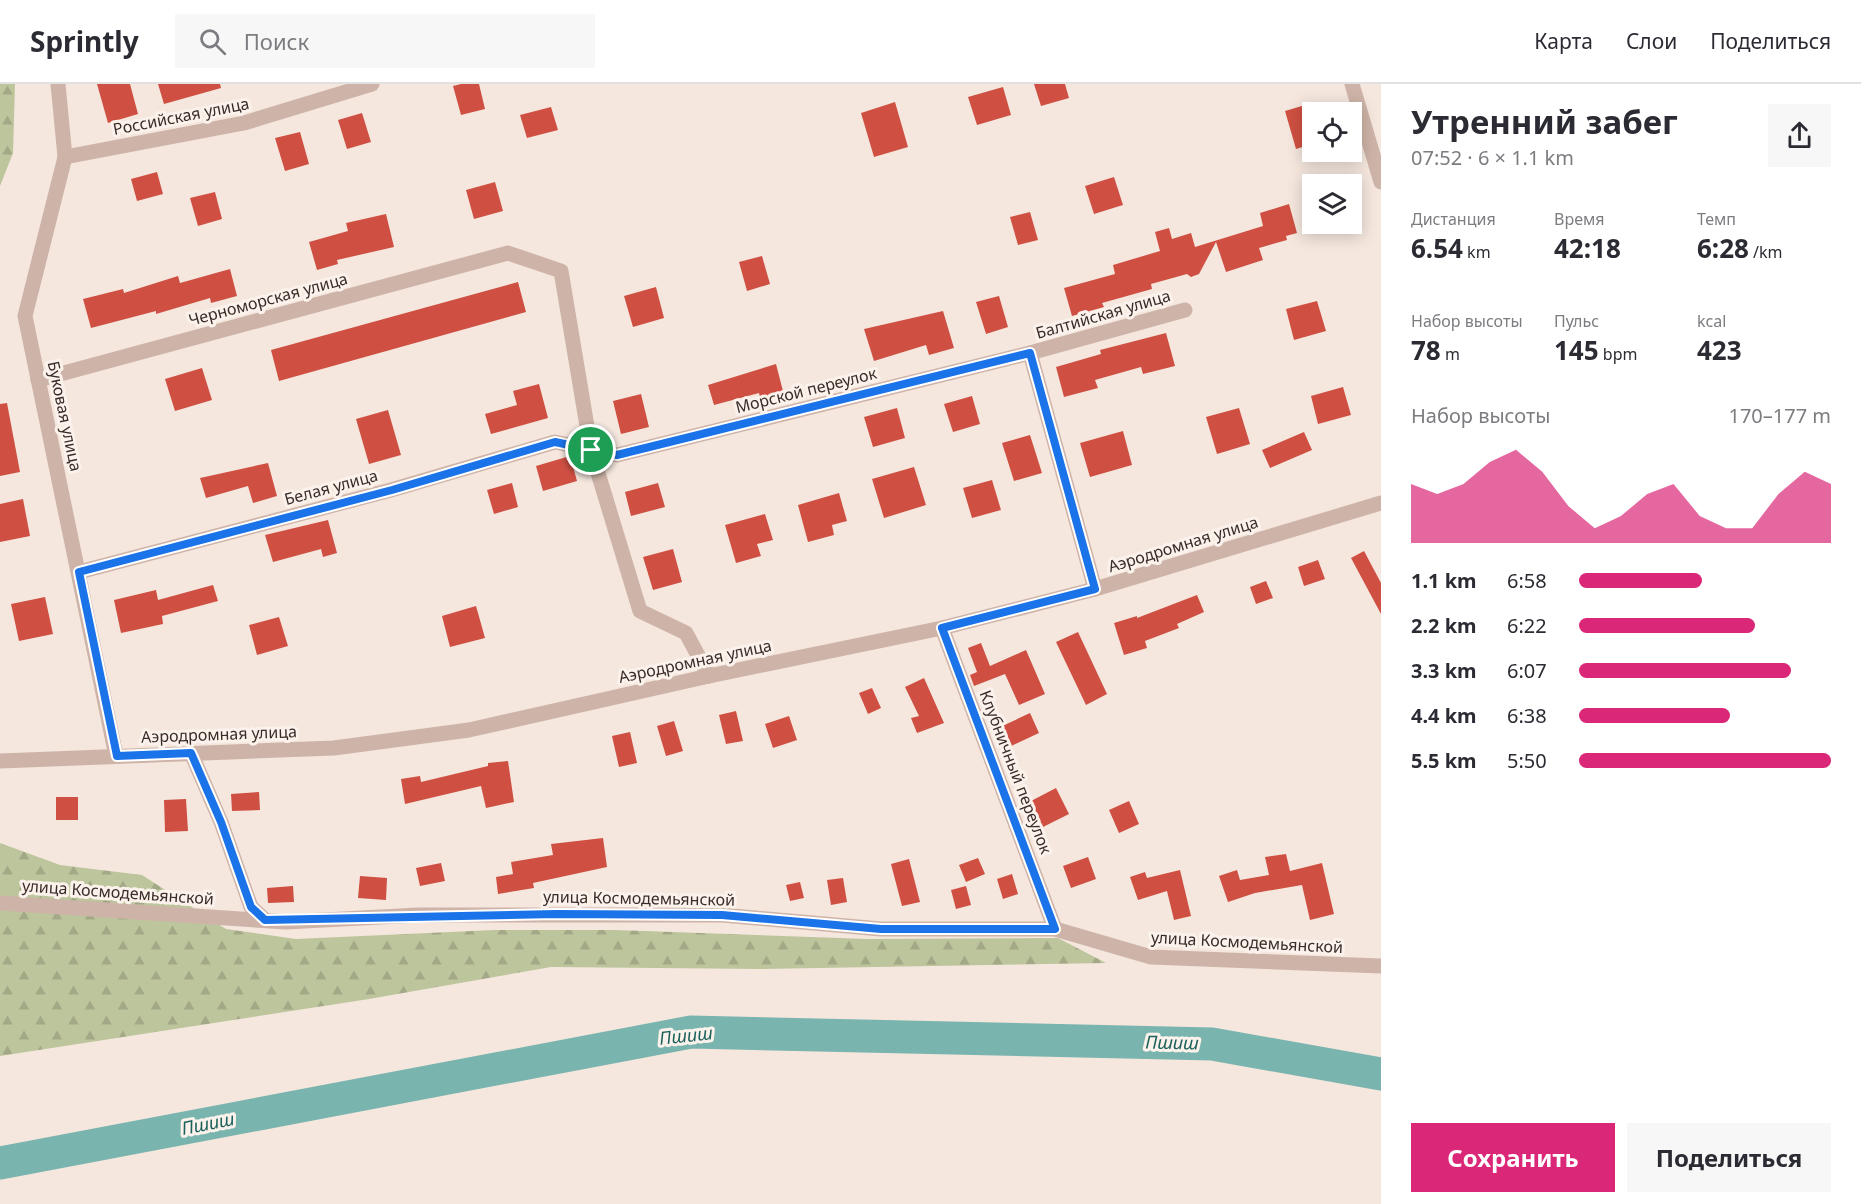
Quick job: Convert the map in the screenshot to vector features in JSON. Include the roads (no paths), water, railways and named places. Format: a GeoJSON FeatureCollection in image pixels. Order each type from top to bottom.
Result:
{"type":"FeatureCollection","features":[{"type":"Feature","properties":{"kind":"street","name":"Буковая улица"},"geometry":{"type":"LineString","coordinates":[[58,84],[65,157],[25,316],[117,756]]}},
{"type":"Feature","properties":{"kind":"street","name":"Российская улица"},"geometry":{"type":"LineString","coordinates":[[65,157],[244,123],[372,84]]}},
{"type":"Feature","properties":{"kind":"street"},"geometry":{"type":"LineString","coordinates":[[1352,84],[1381,182]]}},
{"type":"Feature","properties":{"kind":"street","name":"Черноморская улица"},"geometry":{"type":"LineString","coordinates":[[38,380],[508,253],[561,271],[591,450]]}},
{"type":"Feature","properties":{"kind":"street","name":"Балтийская улица"},"geometry":{"type":"LineString","coordinates":[[1030,353],[1185,310]]}},
{"type":"Feature","properties":{"kind":"street"},"geometry":{"type":"LineString","coordinates":[[1030,353],[1095,589]]}},
{"type":"Feature","properties":{"kind":"street","name":"Морской переулок"},"geometry":{"type":"LineString","coordinates":[[591,450],[617,455],[1030,353]]}},
{"type":"Feature","properties":{"kind":"street","name":"Белая улица"},"geometry":{"type":"LineString","coordinates":[[79,572],[392,490],[555,442],[591,450]]}},
{"type":"Feature","properties":{"kind":"street"},"geometry":{"type":"LineString","coordinates":[[591,450],[640,611],[686,633],[709,676]]}},
{"type":"Feature","properties":{"kind":"street","name":"Аэродромная улица"},"geometry":{"type":"LineString","coordinates":[[0,761],[334,748],[469,730],[709,676],[942,628],[1095,589],[1381,503]]}},
{"type":"Feature","properties":{"kind":"street","name":"Клубничный переулок"},"geometry":{"type":"LineString","coordinates":[[942,628],[1055,929]]}},
{"type":"Feature","properties":{"kind":"street"},"geometry":{"type":"LineString","coordinates":[[191,753],[221,822],[251,907],[265,920]]}},
{"type":"Feature","properties":{"kind":"street","name":"улица Космодемьянской"},"geometry":{"type":"LineString","coordinates":[[0,903],[265,920],[441,915],[698,915],[881,929],[1055,929],[1151,957],[1381,966]]}},
{"type":"Feature","properties":{"kind":"waterway","name":"Пшиш"},"geometry":{"type":"LineString","coordinates":[[0,1163],[691,1032],[1212,1044],[1381,1074]]}}]}
